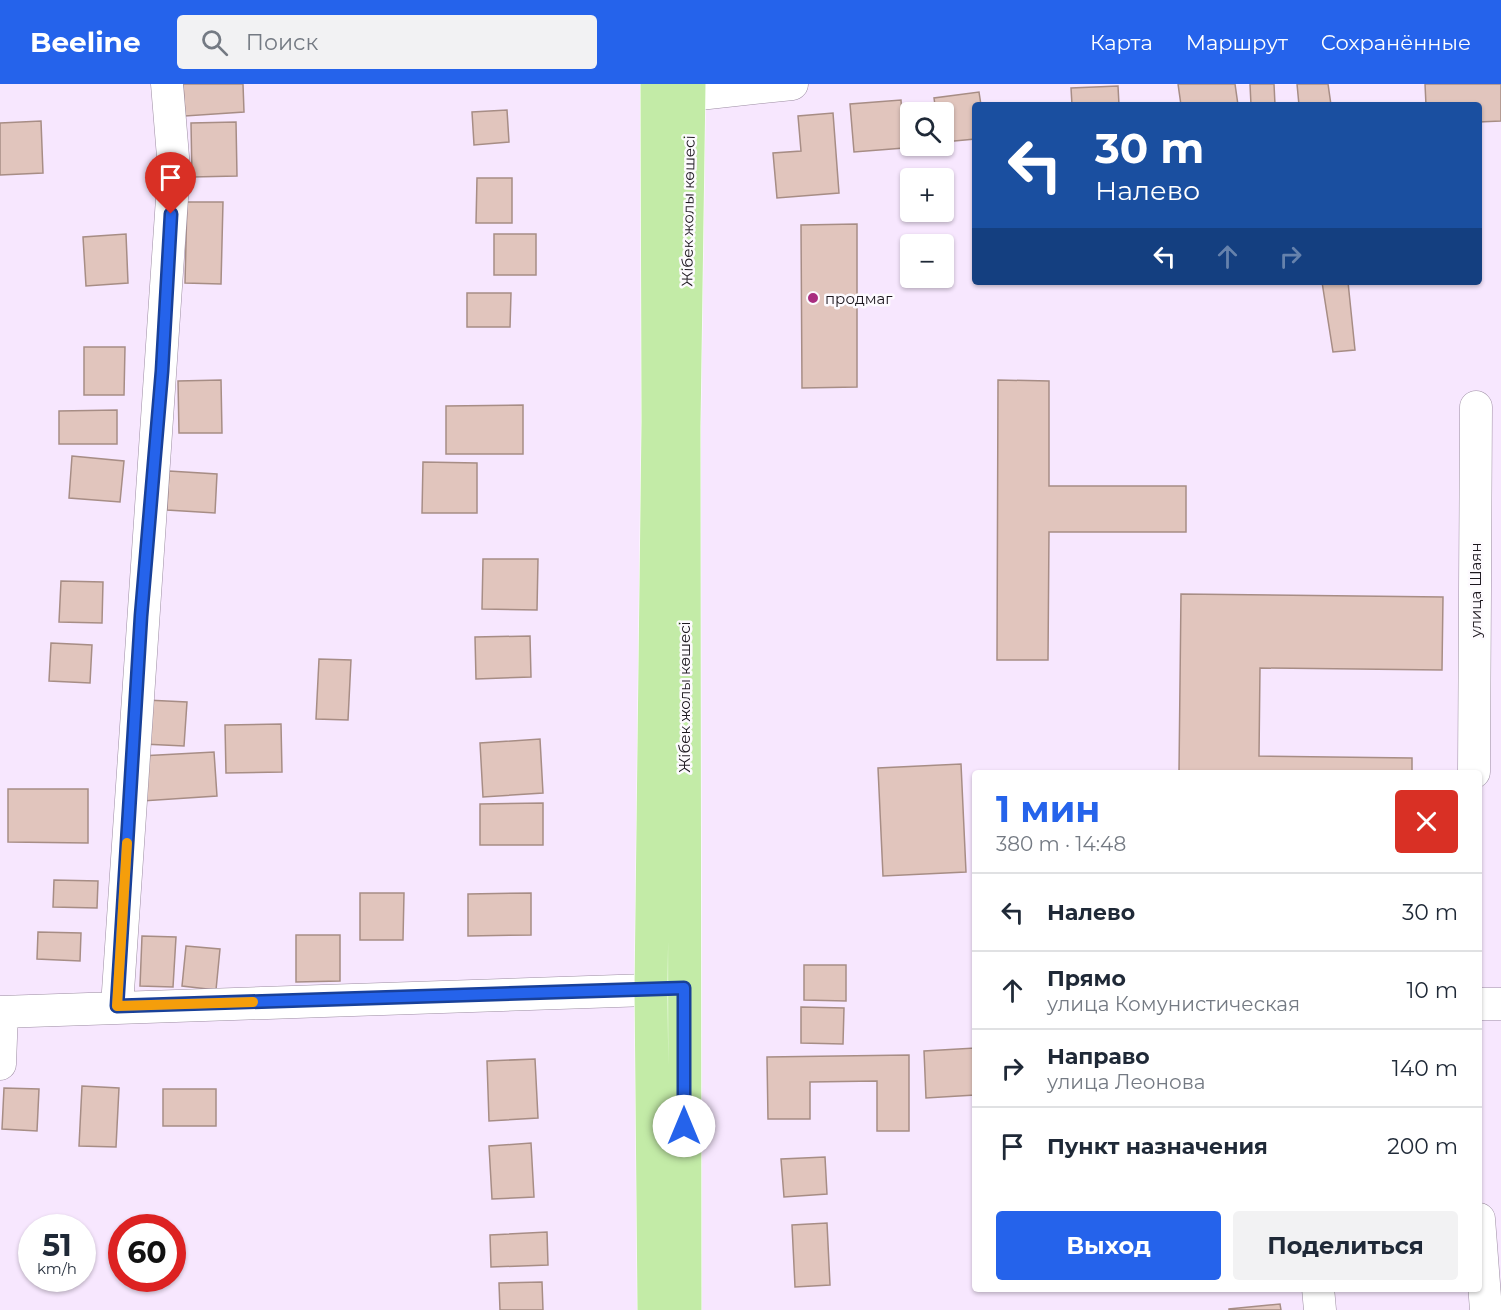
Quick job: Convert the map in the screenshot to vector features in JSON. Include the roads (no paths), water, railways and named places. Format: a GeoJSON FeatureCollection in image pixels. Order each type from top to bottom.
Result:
{"type":"FeatureCollection","features":[{"type":"Feature","properties":{"kind":"main road","name":"Жібек жолы көшесі"},"geometry":{"type":"LineString","coordinates":[[654,1310],[651,989],[658,422],[657,88]]}},
{"type":"Feature","properties":{"kind":"main road","name":"Жібек жолы көшесі"},"geometry":{"type":"LineString","coordinates":[[685,1310],[684,427],[689,90]]}},
{"type":"Feature","properties":{"kind":"street"},"geometry":{"type":"LineString","coordinates":[[117,1006],[141,616],[162,371],[174,170],[167,84]]}},
{"type":"Feature","properties":{"kind":"street"},"geometry":{"type":"LineString","coordinates":[[657,88],[689,90],[792,84]]}},
{"type":"Feature","properties":{"kind":"street","name":"улица Шаян"},"geometry":{"type":"LineString","coordinates":[[1474,770],[1476,407]]}},
{"type":"Feature","properties":{"kind":"street"},"geometry":{"type":"LineString","coordinates":[[0,1064],[1,1012],[117,1006],[684,988]]}},
{"type":"Feature","properties":{"kind":"street"},"geometry":{"type":"LineString","coordinates":[[1482,1004],[1501,1004]]}},
{"type":"Feature","properties":{"kind":"street"},"geometry":{"type":"LineString","coordinates":[[1482,1259],[1486,1310]]}},
{"type":"Feature","properties":{"kind":"street"},"geometry":{"type":"LineString","coordinates":[[1318,1292],[1320,1310]]}},
{"type":"Feature","properties":{"kind":"place","name":"продмаг"},"geometry":{"type":"Point","coordinates":[813,298]}}]}
